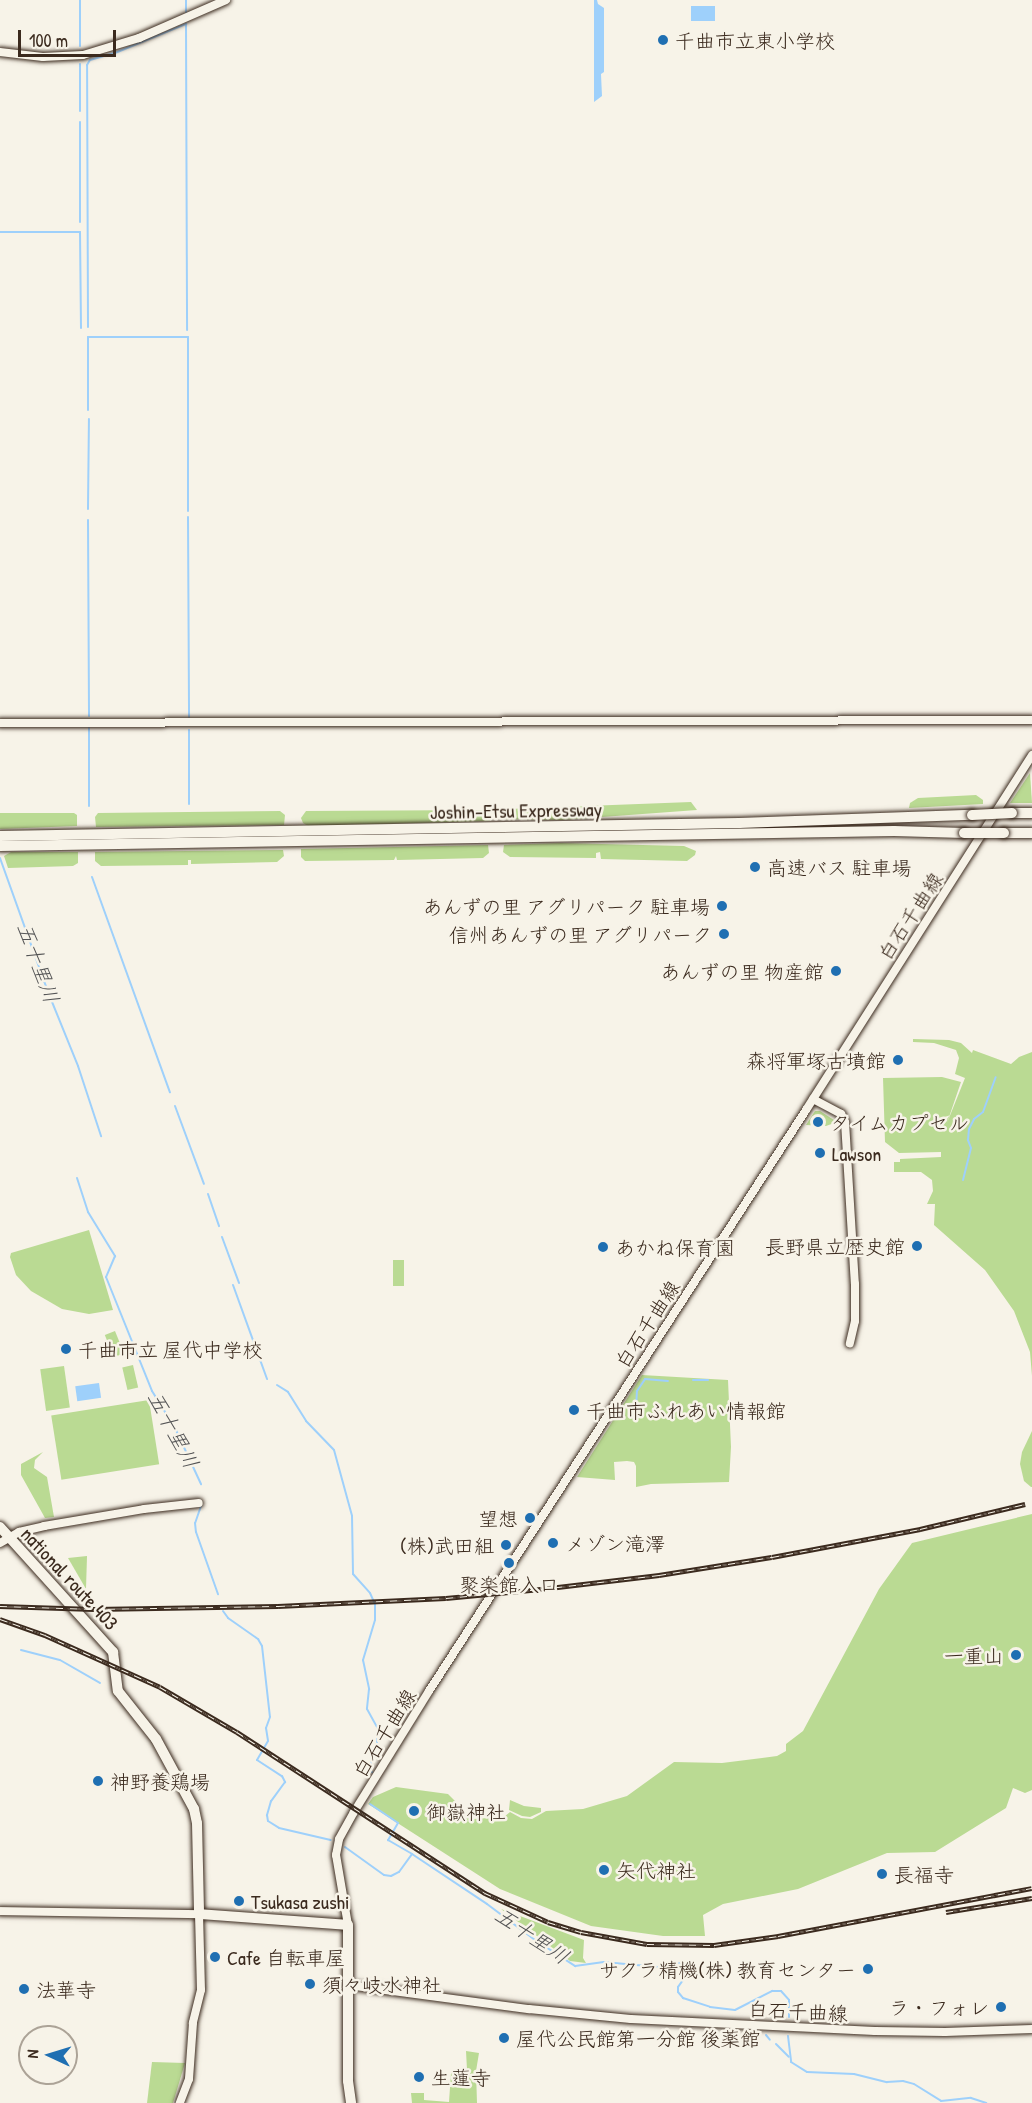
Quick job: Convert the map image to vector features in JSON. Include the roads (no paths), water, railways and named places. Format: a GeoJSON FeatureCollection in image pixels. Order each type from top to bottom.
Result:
{"type":"FeatureCollection","features":[{"type":"Feature","properties":{"kind":"highway","name":"Joshin-Etsu Expressway"},"geometry":{"type":"LineString","coordinates":[[1,841],[705,824],[1032,813]]}},
{"type":"Feature","properties":{"kind":"highway","name":"Joshin-Etsu Expressway"},"geometry":{"type":"LineString","coordinates":[[1,841],[882,832],[1032,833]]}},
{"type":"Feature","properties":{"kind":"highway","name":"national route 403"},"geometry":{"type":"LineString","coordinates":[[0,1527],[4,1541],[113,1652],[118,1691],[156,1739],[194,1809],[197,1822],[199,1914]]}},
{"type":"Feature","properties":{"kind":"highway"},"geometry":{"type":"LineString","coordinates":[[199,1914],[348,1925],[348,2081],[351,2103]]}},
{"type":"Feature","properties":{"kind":"main road"},"geometry":{"type":"LineString","coordinates":[[0,52],[43,57],[83,55],[139,38],[226,0]]}},
{"type":"Feature","properties":{"kind":"main road","name":"白石千曲線"},"geometry":{"type":"LineString","coordinates":[[348,1925],[344,1892],[337,1863],[337,1847],[342,1832],[429,1691],[813,1099],[1032,754]]}},
{"type":"Feature","properties":{"kind":"main road","name":"白石千曲線"},"geometry":{"type":"LineString","coordinates":[[348,1985],[632,2019],[863,2031],[945,2032],[1032,2029]]}},
{"type":"Feature","properties":{"kind":"street"},"geometry":{"type":"LineString","coordinates":[[0,723],[1032,720]]}},
{"type":"Feature","properties":{"kind":"street"},"geometry":{"type":"LineString","coordinates":[[813,1099],[837,1111],[845,1122],[855,1284],[855,1321],[850,1343]]}},
{"type":"Feature","properties":{"kind":"street"},"geometry":{"type":"LineString","coordinates":[[4,1541],[19,1533],[44,1526],[144,1509],[199,1503]]}},
{"type":"Feature","properties":{"kind":"street"},"geometry":{"type":"LineString","coordinates":[[0,1911],[199,1914],[202,1969],[191,2068],[180,2103]]}},
{"type":"Feature","properties":{"kind":"water"},"geometry":{"type":"Polygon","coordinates":[[[594,0],[597,0],[598,4],[604,8],[604,72],[601,74],[602,96],[594,102],[594,0]]]}},
{"type":"Feature","properties":{"kind":"water"},"geometry":{"type":"Polygon","coordinates":[[[691,6],[715,6],[715,21],[691,21],[691,6]]]}},
{"type":"Feature","properties":{"kind":"water"},"geometry":{"type":"Polygon","coordinates":[[[99,1383],[101,1398],[77,1401],[75,1386],[99,1383]]]}},
{"type":"Feature","properties":{"kind":"waterway"},"geometry":{"type":"LineString","coordinates":[[80,0],[80,46]]}},
{"type":"Feature","properties":{"kind":"waterway"},"geometry":{"type":"LineString","coordinates":[[186,0],[186,12]]}},
{"type":"Feature","properties":{"kind":"waterway"},"geometry":{"type":"LineString","coordinates":[[88,327],[87,65],[90,60],[115,53],[186,24],[187,330]]}},
{"type":"Feature","properties":{"kind":"waterway"},"geometry":{"type":"LineString","coordinates":[[80,64],[80,111]]}},
{"type":"Feature","properties":{"kind":"waterway"},"geometry":{"type":"LineString","coordinates":[[80,122],[80,222]]}},
{"type":"Feature","properties":{"kind":"waterway"},"geometry":{"type":"LineString","coordinates":[[0,232],[80,232],[81,328]]}},
{"type":"Feature","properties":{"kind":"waterway"},"geometry":{"type":"LineString","coordinates":[[88,410],[88,337],[188,337],[188,511]]}},
{"type":"Feature","properties":{"kind":"waterway"},"geometry":{"type":"LineString","coordinates":[[88,509],[89,419]]}},
{"type":"Feature","properties":{"kind":"waterway"},"geometry":{"type":"LineString","coordinates":[[188,517],[189,717]]}},
{"type":"Feature","properties":{"kind":"waterway"},"geometry":{"type":"LineString","coordinates":[[88,520],[89,716]]}},
{"type":"Feature","properties":{"kind":"waterway"},"geometry":{"type":"LineString","coordinates":[[89,728],[89,806]]}},
{"type":"Feature","properties":{"kind":"waterway"},"geometry":{"type":"LineString","coordinates":[[189,730],[189,804]]}},
{"type":"Feature","properties":{"kind":"waterway","name":"五十里川"},"geometry":{"type":"LineString","coordinates":[[0,858],[48,992],[78,1066],[101,1136]]}},
{"type":"Feature","properties":{"kind":"waterway"},"geometry":{"type":"LineString","coordinates":[[92,877],[170,1092]]}},
{"type":"Feature","properties":{"kind":"waterway"},"geometry":{"type":"LineString","coordinates":[[963,1180],[971,1148],[968,1140],[969,1129],[974,1119],[983,1112],[996,1077]]}},
{"type":"Feature","properties":{"kind":"waterway"},"geometry":{"type":"LineString","coordinates":[[175,1106],[204,1184]]}},
{"type":"Feature","properties":{"kind":"waterway","name":"五十里川"},"geometry":{"type":"LineString","coordinates":[[77,1178],[88,1212],[115,1256],[106,1277],[152,1391],[175,1428],[201,1484]]}},
{"type":"Feature","properties":{"kind":"waterway"},"geometry":{"type":"LineString","coordinates":[[208,1194],[219,1226]]}},
{"type":"Feature","properties":{"kind":"waterway"},"geometry":{"type":"LineString","coordinates":[[222,1237],[239,1283]]}},
{"type":"Feature","properties":{"kind":"waterway"},"geometry":{"type":"LineString","coordinates":[[233,1285],[267,1379]]}},
{"type":"Feature","properties":{"kind":"waterway"},"geometry":{"type":"LineString","coordinates":[[636,1409],[637,1391],[645,1379],[668,1381]]}},
{"type":"Feature","properties":{"kind":"waterway"},"geometry":{"type":"LineString","coordinates":[[693,1380],[708,1380]]}},
{"type":"Feature","properties":{"kind":"waterway"},"geometry":{"type":"LineString","coordinates":[[277,1385],[288,1392],[306,1421],[334,1450],[352,1516],[353,1574],[370,1593],[375,1604],[375,1620],[363,1660],[369,1689],[367,1709],[378,1729],[377,1745],[369,1770],[372,1772]]}},
{"type":"Feature","properties":{"kind":"waterway","name":"五十里川"},"geometry":{"type":"LineString","coordinates":[[201,1506],[195,1523],[196,1532],[218,1594]]}},
{"type":"Feature","properties":{"kind":"waterway","name":"五十里川"},"geometry":{"type":"LineString","coordinates":[[223,1611],[228,1618],[258,1639],[262,1646],[270,1717],[266,1728],[268,1741],[257,1760],[282,1776],[285,1782],[271,1801],[267,1815],[268,1821],[279,1828],[331,1840]]}},
{"type":"Feature","properties":{"kind":"waterway"},"geometry":{"type":"LineString","coordinates":[[21,1650],[60,1660],[100,1683]]}},
{"type":"Feature","properties":{"kind":"waterway"},"geometry":{"type":"LineString","coordinates":[[370,1804],[398,1823],[388,1840],[412,1854]]}},
{"type":"Feature","properties":{"kind":"waterway","name":"五十里川"},"geometry":{"type":"LineString","coordinates":[[345,1847],[384,1875],[391,1876],[399,1872],[412,1854],[575,1966],[604,1962],[658,1967],[685,1962],[691,1969],[678,1987],[678,1992],[683,1998],[710,2007],[735,2010],[772,1991],[781,1991],[789,2000],[789,2017]]}},
{"type":"Feature","properties":{"kind":"waterway"},"geometry":{"type":"LineString","coordinates":[[766,2035],[770,2040]]}},
{"type":"Feature","properties":{"kind":"waterway","name":"五十里川"},"geometry":{"type":"LineString","coordinates":[[788,2036],[791,2062],[807,2072],[854,2074],[887,2082],[903,2081],[914,2084],[941,2101],[971,2098],[986,2103]]}},
{"type":"Feature","properties":{"kind":"waterway"},"geometry":{"type":"LineString","coordinates":[[776,2044],[789,2057]]}},
{"type":"Feature","properties":{"kind":"railway"},"geometry":{"type":"LineString","coordinates":[[0,1606],[94,1609],[278,1606],[446,1598],[541,1589],[659,1575],[772,1557],[920,1529],[1025,1504]]}},
{"type":"Feature","properties":{"kind":"railway"},"geometry":{"type":"LineString","coordinates":[[0,1619],[45,1635],[160,1687],[237,1732],[485,1893],[548,1922],[581,1932],[647,1944],[714,1945],[778,1936],[1032,1888]]}},
{"type":"Feature","properties":{"kind":"railway"},"geometry":{"type":"LineString","coordinates":[[946,1912],[1032,1898]]}},
{"type":"Feature","properties":{"kind":"place","name":"千曲市立東小学校"},"geometry":{"type":"Point","coordinates":[663,40]}},
{"type":"Feature","properties":{"kind":"place","name":"高速バス 駐車場"},"geometry":{"type":"Point","coordinates":[755,867]}},
{"type":"Feature","properties":{"kind":"place","name":"あんずの里 アグリパーク 駐車場"},"geometry":{"type":"Point","coordinates":[722,906]}},
{"type":"Feature","properties":{"kind":"place","name":"信州あんずの里 アグリパーク"},"geometry":{"type":"Point","coordinates":[724,934]}},
{"type":"Feature","properties":{"kind":"place","name":"あんずの里 物産館"},"geometry":{"type":"Point","coordinates":[836,971]}},
{"type":"Feature","properties":{"kind":"place","name":"森将軍塚古墳館"},"geometry":{"type":"Point","coordinates":[898,1060]}},
{"type":"Feature","properties":{"kind":"place","name":"タイムカプセル"},"geometry":{"type":"Point","coordinates":[818,1122]}},
{"type":"Feature","properties":{"kind":"place","name":"Lawson"},"geometry":{"type":"Point","coordinates":[820,1153]}},
{"type":"Feature","properties":{"kind":"place","name":"長野県立歴史館"},"geometry":{"type":"Point","coordinates":[917,1246]}},
{"type":"Feature","properties":{"kind":"place","name":"あかね保育園"},"geometry":{"type":"Point","coordinates":[603,1247]}},
{"type":"Feature","properties":{"kind":"place","name":"千曲市立 屋代中学校"},"geometry":{"type":"Point","coordinates":[66,1349]}},
{"type":"Feature","properties":{"kind":"place","name":"千曲市ふれあい情報館"},"geometry":{"type":"Point","coordinates":[574,1410]}},
{"type":"Feature","properties":{"kind":"place","name":"望想"},"geometry":{"type":"Point","coordinates":[530,1518]}},
{"type":"Feature","properties":{"kind":"place","name":"メゾン滝澤"},"geometry":{"type":"Point","coordinates":[553,1543]}},
{"type":"Feature","properties":{"kind":"place","name":"(株)武田組"},"geometry":{"type":"Point","coordinates":[506,1545]}},
{"type":"Feature","properties":{"kind":"place","name":"聚楽館入口"},"geometry":{"type":"Point","coordinates":[509,1563]}},
{"type":"Feature","properties":{"kind":"place","name":"一重山"},"geometry":{"type":"Point","coordinates":[1016,1655]}},
{"type":"Feature","properties":{"kind":"place","name":"神野養鶏場"},"geometry":{"type":"Point","coordinates":[98,1781]}},
{"type":"Feature","properties":{"kind":"place","name":"御嶽神社"},"geometry":{"type":"Point","coordinates":[414,1811]}},
{"type":"Feature","properties":{"kind":"place","name":"矢代神社"},"geometry":{"type":"Point","coordinates":[604,1870]}},
{"type":"Feature","properties":{"kind":"place","name":"長福寺"},"geometry":{"type":"Point","coordinates":[882,1874]}},
{"type":"Feature","properties":{"kind":"place","name":"Tsukasa zushi"},"geometry":{"type":"Point","coordinates":[239,1901]}},
{"type":"Feature","properties":{"kind":"place","name":"Cafe 自転車屋"},"geometry":{"type":"Point","coordinates":[215,1957]}},
{"type":"Feature","properties":{"kind":"place","name":"サクラ精機(株) 教育センター"},"geometry":{"type":"Point","coordinates":[868,1969]}},
{"type":"Feature","properties":{"kind":"place","name":"須々岐水神社"},"geometry":{"type":"Point","coordinates":[310,1984]}},
{"type":"Feature","properties":{"kind":"place","name":"法華寺"},"geometry":{"type":"Point","coordinates":[24,1989]}},
{"type":"Feature","properties":{"kind":"place","name":"ラ・フォレ"},"geometry":{"type":"Point","coordinates":[1001,2007]}},
{"type":"Feature","properties":{"kind":"place","name":"屋代公民館第一分館 後薬館"},"geometry":{"type":"Point","coordinates":[504,2038]}},
{"type":"Feature","properties":{"kind":"place","name":"生蓮寺"},"geometry":{"type":"Point","coordinates":[419,2077]}}]}
